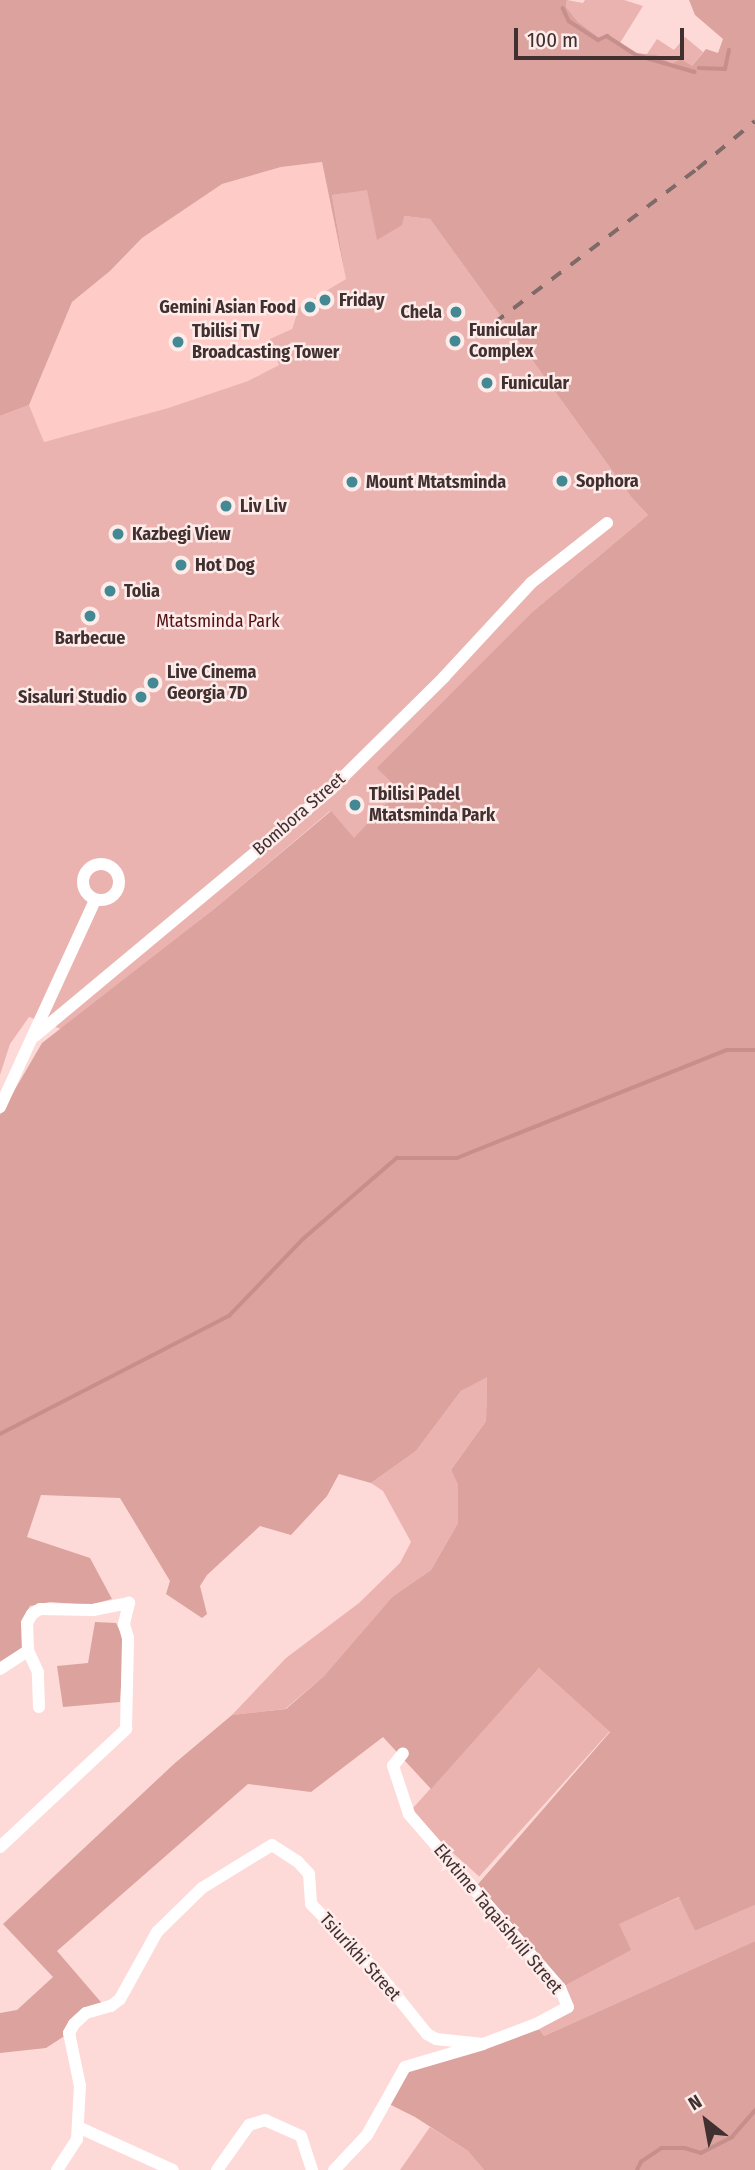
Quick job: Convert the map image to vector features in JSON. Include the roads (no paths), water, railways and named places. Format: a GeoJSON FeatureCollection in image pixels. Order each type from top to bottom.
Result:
{"type":"FeatureCollection","features":[{"type":"Feature","properties":{"kind":"street","name":"Bombora Street"},"geometry":{"type":"LineString","coordinates":[[0,1107],[35,1036],[331,789],[444,677],[531,583],[607,523]]}},
{"type":"Feature","properties":{"kind":"street"},"geometry":{"type":"LineString","coordinates":[[35,1036],[95,900]]}},
{"type":"Feature","properties":{"kind":"street"},"geometry":{"type":"LineString","coordinates":[[0,1847],[126,1729],[128,1638],[124,1624],[131,1604],[93,1611],[36,1611],[27,1623],[28,1651],[38,1672],[39,1707]]}},
{"type":"Feature","properties":{"kind":"street"},"geometry":{"type":"LineString","coordinates":[[0,1669],[28,1651]]}},
{"type":"Feature","properties":{"kind":"street","name":"Ekvtime Taqaishvili Street"},"geometry":{"type":"LineString","coordinates":[[334,2170],[367,2135],[405,2067],[484,2044],[536,2024],[568,2007],[560,1988],[409,1814],[393,1766],[403,1753]]}},
{"type":"Feature","properties":{"kind":"street","name":"Tsiurikhi Street"},"geometry":{"type":"LineString","coordinates":[[57,2170],[77,2139],[80,2086],[69,2033],[74,2024],[86,2013],[111,2006],[120,1999],[157,1932],[202,1888],[272,1845],[298,1862],[309,1874],[311,1904],[379,1974],[427,2034],[436,2039],[484,2044]]}},
{"type":"Feature","properties":{"kind":"street"},"geometry":{"type":"LineString","coordinates":[[217,2170],[249,2125],[265,2120],[301,2136],[312,2170]]}},
{"type":"Feature","properties":{"kind":"street"},"geometry":{"type":"LineString","coordinates":[[78,2127],[173,2170]]}},
{"type":"Feature","properties":{"kind":"waterway"},"geometry":{"type":"LineString","coordinates":[[563,8],[569,21],[598,40],[607,36],[636,55],[695,72]]}},
{"type":"Feature","properties":{"kind":"waterway"},"geometry":{"type":"LineString","coordinates":[[699,68],[725,69],[729,50]]}},
{"type":"Feature","properties":{"kind":"waterway"},"geometry":{"type":"LineString","coordinates":[[0,1434],[229,1316],[303,1239],[397,1158],[457,1158],[727,1050],[755,1050]]}},
{"type":"Feature","properties":{"kind":"waterway"},"geometry":{"type":"LineString","coordinates":[[637,2170],[641,2162],[662,2148],[685,2148],[701,2153],[732,2137],[755,2111]]}},
{"type":"Feature","properties":{"kind":"railway"},"geometry":{"type":"LineString","coordinates":[[494,323],[697,169],[755,121]]}},
{"type":"Feature","properties":{"kind":"place","name":"Friday"},"geometry":{"type":"Point","coordinates":[325,300]}},
{"type":"Feature","properties":{"kind":"place","name":"Gemini Asian Food"},"geometry":{"type":"Point","coordinates":[310,307]}},
{"type":"Feature","properties":{"kind":"place","name":"Chela"},"geometry":{"type":"Point","coordinates":[456,312]}},
{"type":"Feature","properties":{"kind":"place","name":"Funicular Complex"},"geometry":{"type":"Point","coordinates":[455,341]}},
{"type":"Feature","properties":{"kind":"place","name":"Tbilisi TV Broadcasting Tower"},"geometry":{"type":"Point","coordinates":[178,342]}},
{"type":"Feature","properties":{"kind":"place","name":"Funicular"},"geometry":{"type":"Point","coordinates":[487,383]}},
{"type":"Feature","properties":{"kind":"place","name":"Sophora"},"geometry":{"type":"Point","coordinates":[562,481]}},
{"type":"Feature","properties":{"kind":"place","name":"Mount Mtatsminda"},"geometry":{"type":"Point","coordinates":[352,482]}},
{"type":"Feature","properties":{"kind":"place","name":"Liv Liv"},"geometry":{"type":"Point","coordinates":[226,506]}},
{"type":"Feature","properties":{"kind":"place","name":"Kazbegi View"},"geometry":{"type":"Point","coordinates":[118,534]}},
{"type":"Feature","properties":{"kind":"place","name":"Hot Dog"},"geometry":{"type":"Point","coordinates":[181,565]}},
{"type":"Feature","properties":{"kind":"place","name":"Tolia"},"geometry":{"type":"Point","coordinates":[110,591]}},
{"type":"Feature","properties":{"kind":"place","name":"Barbecue"},"geometry":{"type":"Point","coordinates":[90,616]}},
{"type":"Feature","properties":{"kind":"place","name":"Live Cinema Georgia 7D"},"geometry":{"type":"Point","coordinates":[153,683]}},
{"type":"Feature","properties":{"kind":"place","name":"Sisaluri Studio"},"geometry":{"type":"Point","coordinates":[141,697]}},
{"type":"Feature","properties":{"kind":"place","name":"Tbilisi Padel Mtatsminda Park"},"geometry":{"type":"Point","coordinates":[355,805]}},
{"type":"Feature","properties":{"kind":"park label","name":"Mtatsminda Park"},"geometry":{"type":"Point","coordinates":[218,621]}}]}
